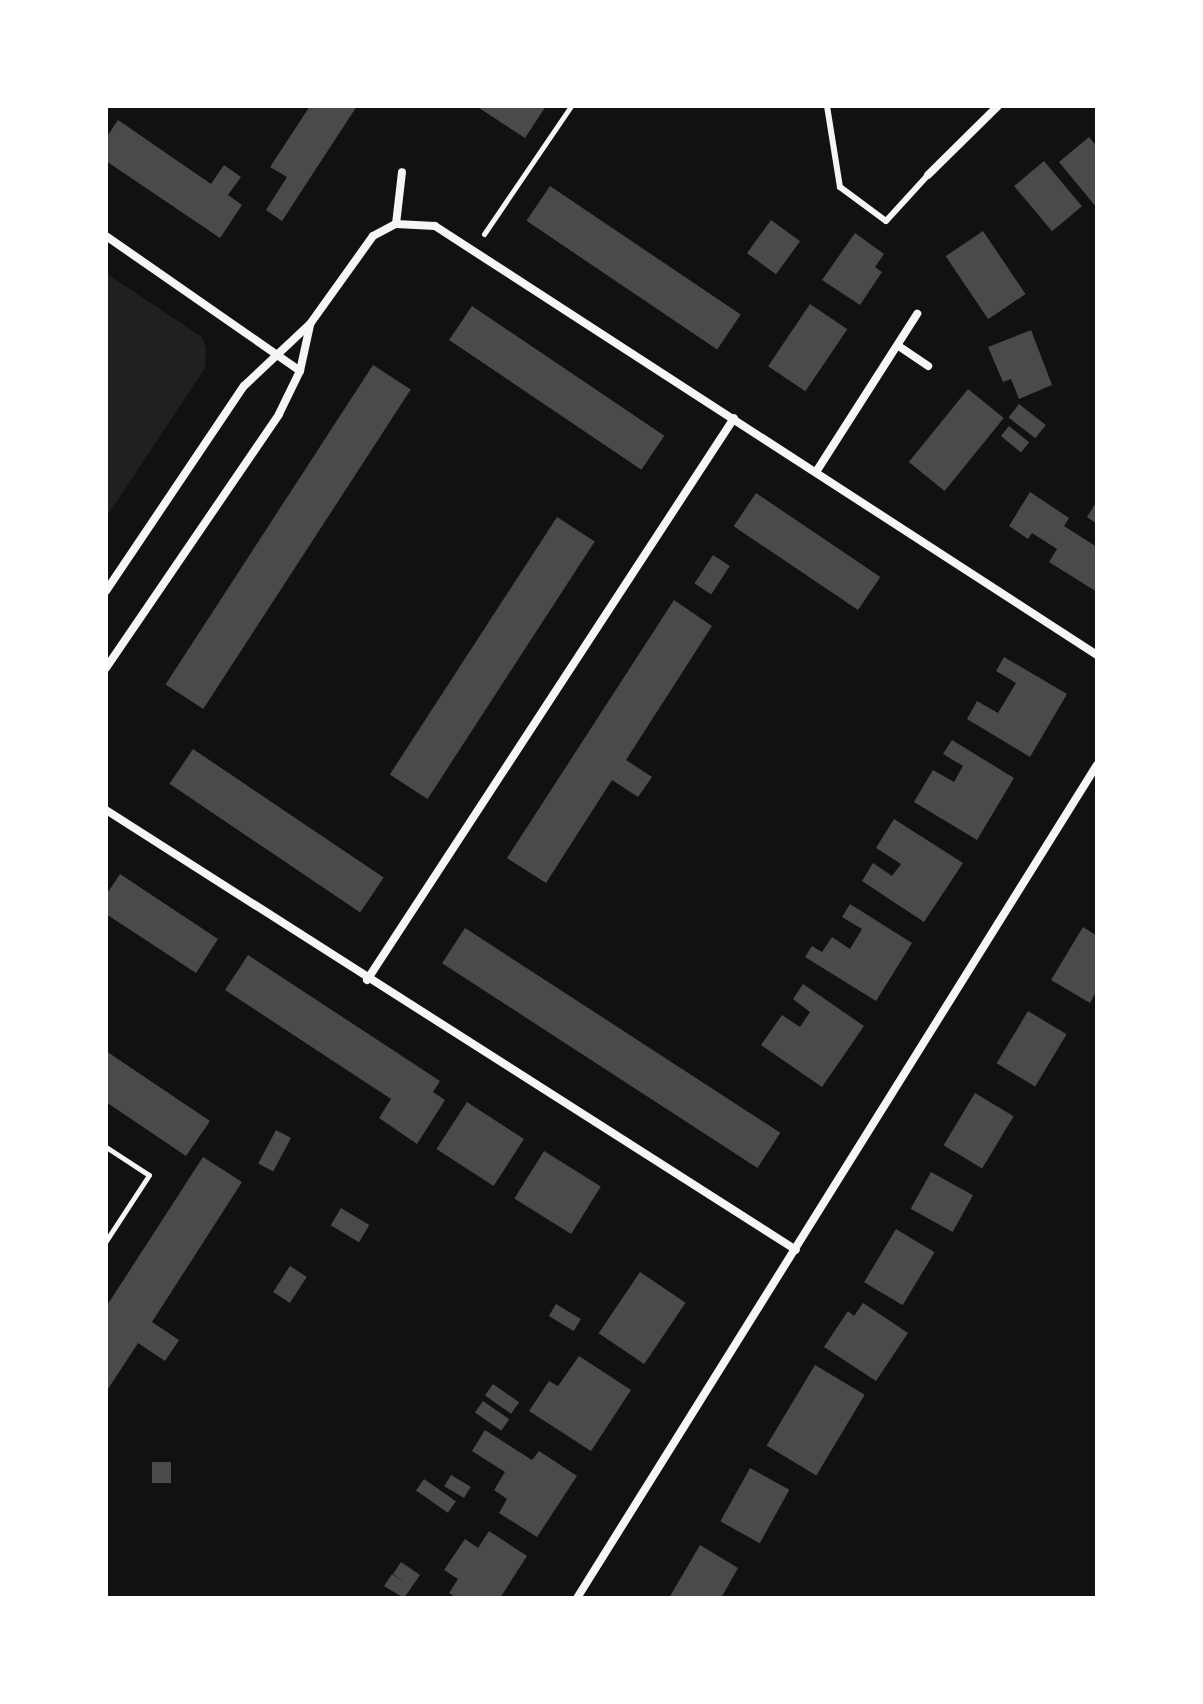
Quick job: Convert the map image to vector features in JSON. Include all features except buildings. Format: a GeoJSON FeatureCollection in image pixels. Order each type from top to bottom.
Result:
{"type":"FeatureCollection","features":[{"type":"Feature","properties":{"kind":"street"},"geometry":{"type":"LineString","coordinates":[[928,175],[998,106]]}},
{"type":"Feature","properties":{"kind":"street"},"geometry":{"type":"LineString","coordinates":[[396,224],[402,172]]}},
{"type":"Feature","properties":{"kind":"street"},"geometry":{"type":"LineString","coordinates":[[106,591],[244,386],[310,324],[373,236],[396,224],[435,226],[474,247],[1097,655]]}},
{"type":"Feature","properties":{"kind":"street"},"geometry":{"type":"LineString","coordinates":[[106,236],[300,371]]}},
{"type":"Feature","properties":{"kind":"street"},"geometry":{"type":"LineString","coordinates":[[816,472],[900,347],[917,314]]}},
{"type":"Feature","properties":{"kind":"street"},"geometry":{"type":"LineString","coordinates":[[106,668],[279,414],[300,371],[310,324]]}},
{"type":"Feature","properties":{"kind":"street"},"geometry":{"type":"LineString","coordinates":[[900,347],[928,366]]}},
{"type":"Feature","properties":{"kind":"street"},"geometry":{"type":"LineString","coordinates":[[367,980],[734,418]]}},
{"type":"Feature","properties":{"kind":"street"},"geometry":{"type":"LineString","coordinates":[[577,1598],[1097,765]]}},
{"type":"Feature","properties":{"kind":"street"},"geometry":{"type":"LineString","coordinates":[[106,810],[367,980],[796,1250]]}},
{"type":"Feature","properties":{"kind":"lane"},"geometry":{"type":"LineString","coordinates":[[827,106],[840,187],[886,221],[928,175]]}},
{"type":"Feature","properties":{"kind":"path"},"geometry":{"type":"LineString","coordinates":[[474,247],[571,106]]}},
{"type":"Feature","properties":{"kind":"path"},"geometry":{"type":"LineString","coordinates":[[106,1147],[149,1175],[106,1241]]}},
{"type":"Feature","properties":{"kind":"shaded area"},"geometry":{"type":"Polygon","coordinates":[[[106,273],[202,337],[206,349],[205,368],[106,518],[106,273]]]}}]}
